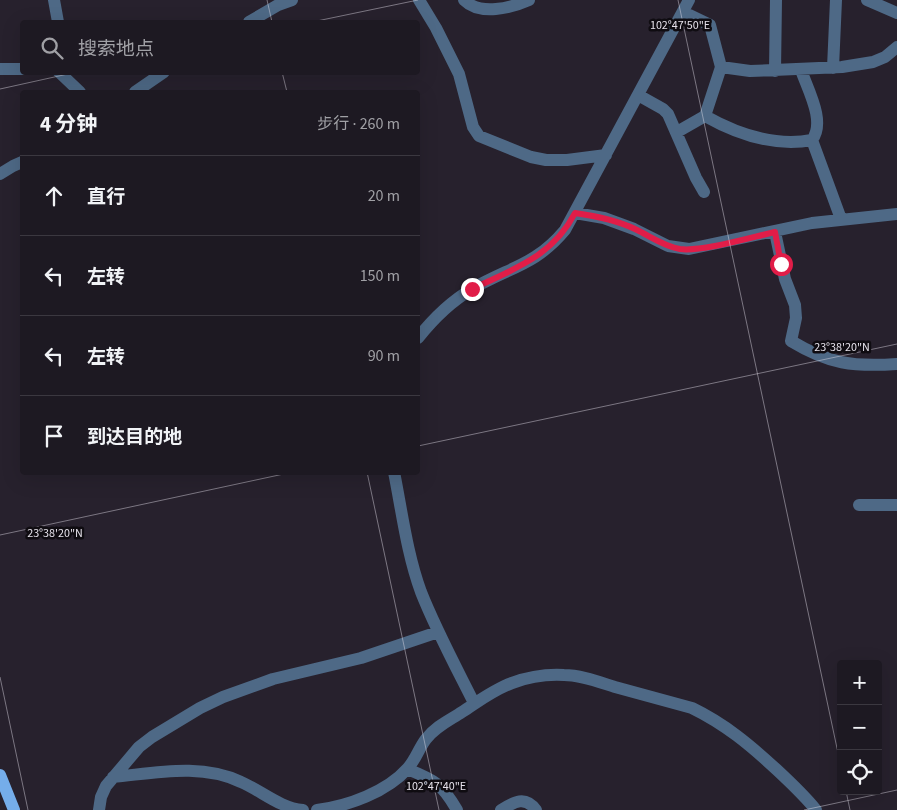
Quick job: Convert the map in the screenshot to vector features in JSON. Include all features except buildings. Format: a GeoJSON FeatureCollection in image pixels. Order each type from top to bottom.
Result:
{"type":"FeatureCollection","features":[{"type":"Feature","properties":{"kind":"main road"},"geometry":{"type":"LineString","coordinates":[[0,775],[14,810]]}},
{"type":"Feature","properties":{"kind":"street"},"geometry":{"type":"LineString","coordinates":[[54,0],[58,20]]}},
{"type":"Feature","properties":{"kind":"street"},"geometry":{"type":"LineString","coordinates":[[252,20],[278,5],[292,0]]}},
{"type":"Feature","properties":{"kind":"street"},"geometry":{"type":"LineString","coordinates":[[419,0],[436,28],[458,74],[473,127],[479,136],[531,157],[546,160],[567,160],[606,155]]}},
{"type":"Feature","properties":{"kind":"street"},"geometry":{"type":"LineString","coordinates":[[464,0],[471,6],[494,9],[529,0]]}},
{"type":"Feature","properties":{"kind":"street"},"geometry":{"type":"LineString","coordinates":[[420,336],[434,318],[454,301],[472,289],[528,262],[547,249],[565,230],[689,0]]}},
{"type":"Feature","properties":{"kind":"street"},"geometry":{"type":"LineString","coordinates":[[774,71],[776,0]]}},
{"type":"Feature","properties":{"kind":"street"},"geometry":{"type":"LineString","coordinates":[[833,68],[836,0]]}},
{"type":"Feature","properties":{"kind":"street"},"geometry":{"type":"LineString","coordinates":[[868,0],[897,13]]}},
{"type":"Feature","properties":{"kind":"street"},"geometry":{"type":"LineString","coordinates":[[677,132],[705,116],[721,67],[710,26],[683,12]]}},
{"type":"Feature","properties":{"kind":"street"},"geometry":{"type":"LineString","coordinates":[[721,67],[750,71],[833,68],[874,62],[897,47]]}},
{"type":"Feature","properties":{"kind":"street"},"geometry":{"type":"LineString","coordinates":[[0,69],[20,69]]}},
{"type":"Feature","properties":{"kind":"street"},"geometry":{"type":"LineString","coordinates":[[801,70],[818,122],[818,128],[812,140],[841,219]]}},
{"type":"Feature","properties":{"kind":"street"},"geometry":{"type":"LineString","coordinates":[[63,75],[78,90]]}},
{"type":"Feature","properties":{"kind":"street"},"geometry":{"type":"LineString","coordinates":[[138,90],[160,75]]}},
{"type":"Feature","properties":{"kind":"street"},"geometry":{"type":"LineString","coordinates":[[638,95],[663,109],[671,118],[696,178],[704,192]]}},
{"type":"Feature","properties":{"kind":"street"},"geometry":{"type":"LineString","coordinates":[[705,116],[724,126],[751,136],[803,142],[812,140]]}},
{"type":"Feature","properties":{"kind":"street"},"geometry":{"type":"LineString","coordinates":[[0,174],[20,163]]}},
{"type":"Feature","properties":{"kind":"street"},"geometry":{"type":"LineString","coordinates":[[575,213],[604,218],[634,228],[662,244],[682,249],[716,245],[812,223],[897,214]]}},
{"type":"Feature","properties":{"kind":"street"},"geometry":{"type":"LineString","coordinates":[[775,232],[784,279],[795,305],[796,318],[791,341],[814,354],[850,365],[897,364]]}},
{"type":"Feature","properties":{"kind":"street"},"geometry":{"type":"LineString","coordinates":[[395,475],[413,567],[438,632],[474,703]]}},
{"type":"Feature","properties":{"kind":"street"},"geometry":{"type":"LineString","coordinates":[[859,505],[897,505]]}},
{"type":"Feature","properties":{"kind":"street"},"geometry":{"type":"LineString","coordinates":[[99,810],[99,802],[103,792],[132,753],[152,737],[200,708],[223,697],[272,679],[361,658],[438,632]]}},
{"type":"Feature","properties":{"kind":"street"},"geometry":{"type":"LineString","coordinates":[[316,810],[344,804],[393,781],[414,761],[420,746],[430,734],[474,703],[498,689],[538,676],[566,675],[586,678],[692,708],[723,725],[748,743],[796,786],[816,810]]}},
{"type":"Feature","properties":{"kind":"street"},"geometry":{"type":"LineString","coordinates":[[407,769],[440,784],[458,810]]}},
{"type":"Feature","properties":{"kind":"street"},"geometry":{"type":"LineString","coordinates":[[113,777],[182,770],[216,773],[242,782],[289,808],[297,810]]}},
{"type":"Feature","properties":{"kind":"street"},"geometry":{"type":"LineString","coordinates":[[501,810],[512,803],[523,801],[532,804],[536,810]]}},
{"type":"Feature","properties":{"kind":"route"},"geometry":{"type":"LineString","coordinates":[[472,289],[536,258],[557,240],[575,213],[604,218],[634,228],[662,244],[682,249],[716,245],[775,232],[781,264]]}}]}
